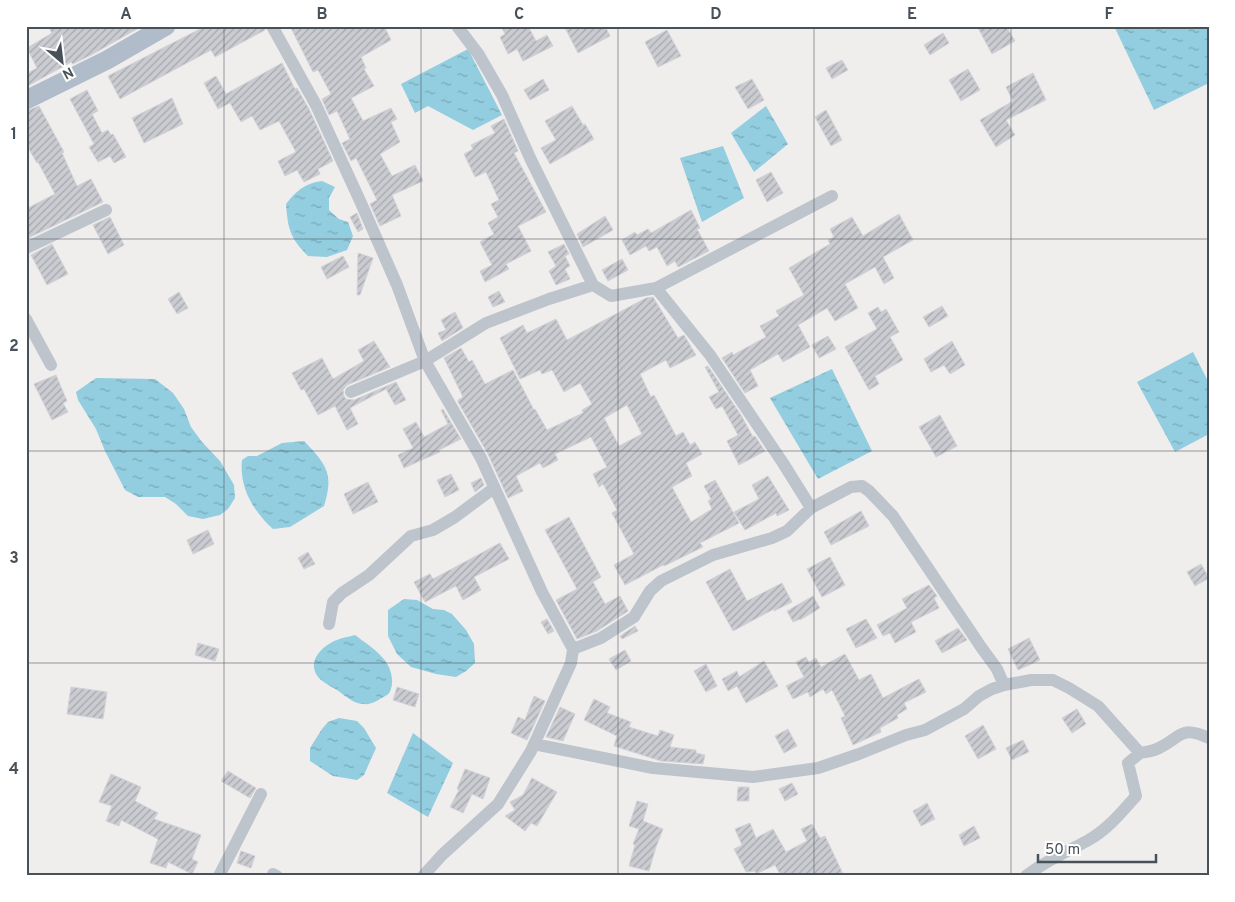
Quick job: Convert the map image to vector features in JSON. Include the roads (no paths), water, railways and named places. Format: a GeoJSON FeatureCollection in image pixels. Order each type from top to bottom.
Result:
{"type":"FeatureCollection","features":[{"type":"Feature","properties":{"kind":"main road"},"geometry":{"type":"LineString","coordinates":[[26,100],[107,60],[166,26]]}},
{"type":"Feature","properties":{"kind":"street"},"geometry":{"type":"LineString","coordinates":[[272,26],[316,105],[345,168],[396,285],[425,361],[481,458],[542,592],[573,650],[571,663],[534,744],[498,804],[442,855],[423,876]]}},
{"type":"Feature","properties":{"kind":"street"},"geometry":{"type":"LineString","coordinates":[[457,26],[479,55],[502,95],[531,160],[593,285],[611,296],[656,288],[832,196]]}},
{"type":"Feature","properties":{"kind":"street"},"geometry":{"type":"LineString","coordinates":[[26,248],[106,210]]}},
{"type":"Feature","properties":{"kind":"street"},"geometry":{"type":"LineString","coordinates":[[351,392],[425,361],[486,324],[549,299],[593,285]]}},
{"type":"Feature","properties":{"kind":"street"},"geometry":{"type":"LineString","coordinates":[[656,288],[710,356],[783,463],[811,508]]}},
{"type":"Feature","properties":{"kind":"street"},"geometry":{"type":"LineString","coordinates":[[26,320],[51,365]]}},
{"type":"Feature","properties":{"kind":"street"},"geometry":{"type":"LineString","coordinates":[[573,650],[601,638],[634,617],[650,591],[661,581],[713,555],[772,538],[786,531],[811,508],[852,487],[862,486],[869,491],[898,523],[997,670],[1004,685]]}},
{"type":"Feature","properties":{"kind":"street"},"geometry":{"type":"LineString","coordinates":[[329,624],[334,602],[342,593],[368,576],[411,536],[433,530],[455,517],[494,488]]}},
{"type":"Feature","properties":{"kind":"street"},"geometry":{"type":"LineString","coordinates":[[534,744],[653,768],[753,777],[818,768],[906,735],[925,730],[964,709],[979,696],[1004,685],[1032,680],[1053,680],[1098,706],[1140,753]]}},
{"type":"Feature","properties":{"kind":"street"},"geometry":{"type":"LineString","coordinates":[[1026,876],[1039,865],[1089,840],[1115,820],[1136,796],[1128,763],[1140,753],[1159,749],[1176,736],[1185,732],[1198,733],[1209,738]]}},
{"type":"Feature","properties":{"kind":"street"},"geometry":{"type":"LineString","coordinates":[[220,876],[261,794]]}},
{"type":"Feature","properties":{"kind":"water"},"geometry":{"type":"Polygon","coordinates":[[[1114,26],[1209,26],[1209,83],[1154,110],[1114,26]]]}},
{"type":"Feature","properties":{"kind":"water"},"geometry":{"type":"Polygon","coordinates":[[[468,49],[502,115],[473,130],[428,106],[415,113],[401,84],[468,49]]]}},
{"type":"Feature","properties":{"kind":"water"},"geometry":{"type":"Polygon","coordinates":[[[766,106],[788,144],[754,172],[731,133],[766,106]]]}},
{"type":"Feature","properties":{"kind":"water"},"geometry":{"type":"Polygon","coordinates":[[[723,146],[744,198],[702,222],[680,158],[723,146]]]}},
{"type":"Feature","properties":{"kind":"water"},"geometry":{"type":"Polygon","coordinates":[[[322,181],[335,187],[329,198],[329,210],[339,219],[348,222],[353,236],[347,250],[327,257],[308,256],[297,244],[291,233],[286,204],[301,189],[322,181]]]}},
{"type":"Feature","properties":{"kind":"water"},"geometry":{"type":"Polygon","coordinates":[[[1193,352],[1209,383],[1209,434],[1175,452],[1137,382],[1193,352]]]}},
{"type":"Feature","properties":{"kind":"water"},"geometry":{"type":"Polygon","coordinates":[[[832,369],[872,451],[818,479],[770,398],[832,369]]]}},
{"type":"Feature","properties":{"kind":"water"},"geometry":{"type":"Polygon","coordinates":[[[96,378],[155,379],[173,393],[184,409],[191,427],[220,461],[234,485],[235,498],[228,509],[220,515],[203,519],[188,516],[176,504],[165,497],[138,497],[125,490],[96,429],[78,400],[76,392],[96,378]]]}},
{"type":"Feature","properties":{"kind":"water"},"geometry":{"type":"Polygon","coordinates":[[[304,441],[326,470],[328,486],[324,506],[290,527],[273,529],[259,514],[249,498],[243,480],[242,460],[248,456],[257,456],[282,443],[304,441]]]}},
{"type":"Feature","properties":{"kind":"water"},"geometry":{"type":"Polygon","coordinates":[[[404,599],[417,600],[433,609],[444,610],[452,614],[466,630],[474,644],[475,663],[456,677],[411,667],[397,654],[388,636],[388,610],[404,599]]]}},
{"type":"Feature","properties":{"kind":"water"},"geometry":{"type":"Polygon","coordinates":[[[355,635],[381,655],[386,661],[392,676],[389,693],[370,704],[360,704],[350,699],[321,680],[314,668],[314,662],[320,651],[339,639],[355,635]]]}},
{"type":"Feature","properties":{"kind":"water"},"geometry":{"type":"Polygon","coordinates":[[[339,718],[357,721],[364,728],[376,748],[364,775],[357,780],[333,776],[310,761],[310,748],[322,729],[328,722],[339,718]]]}},
{"type":"Feature","properties":{"kind":"water"},"geometry":{"type":"Polygon","coordinates":[[[413,733],[453,763],[428,817],[387,793],[413,733]]]}}]}
